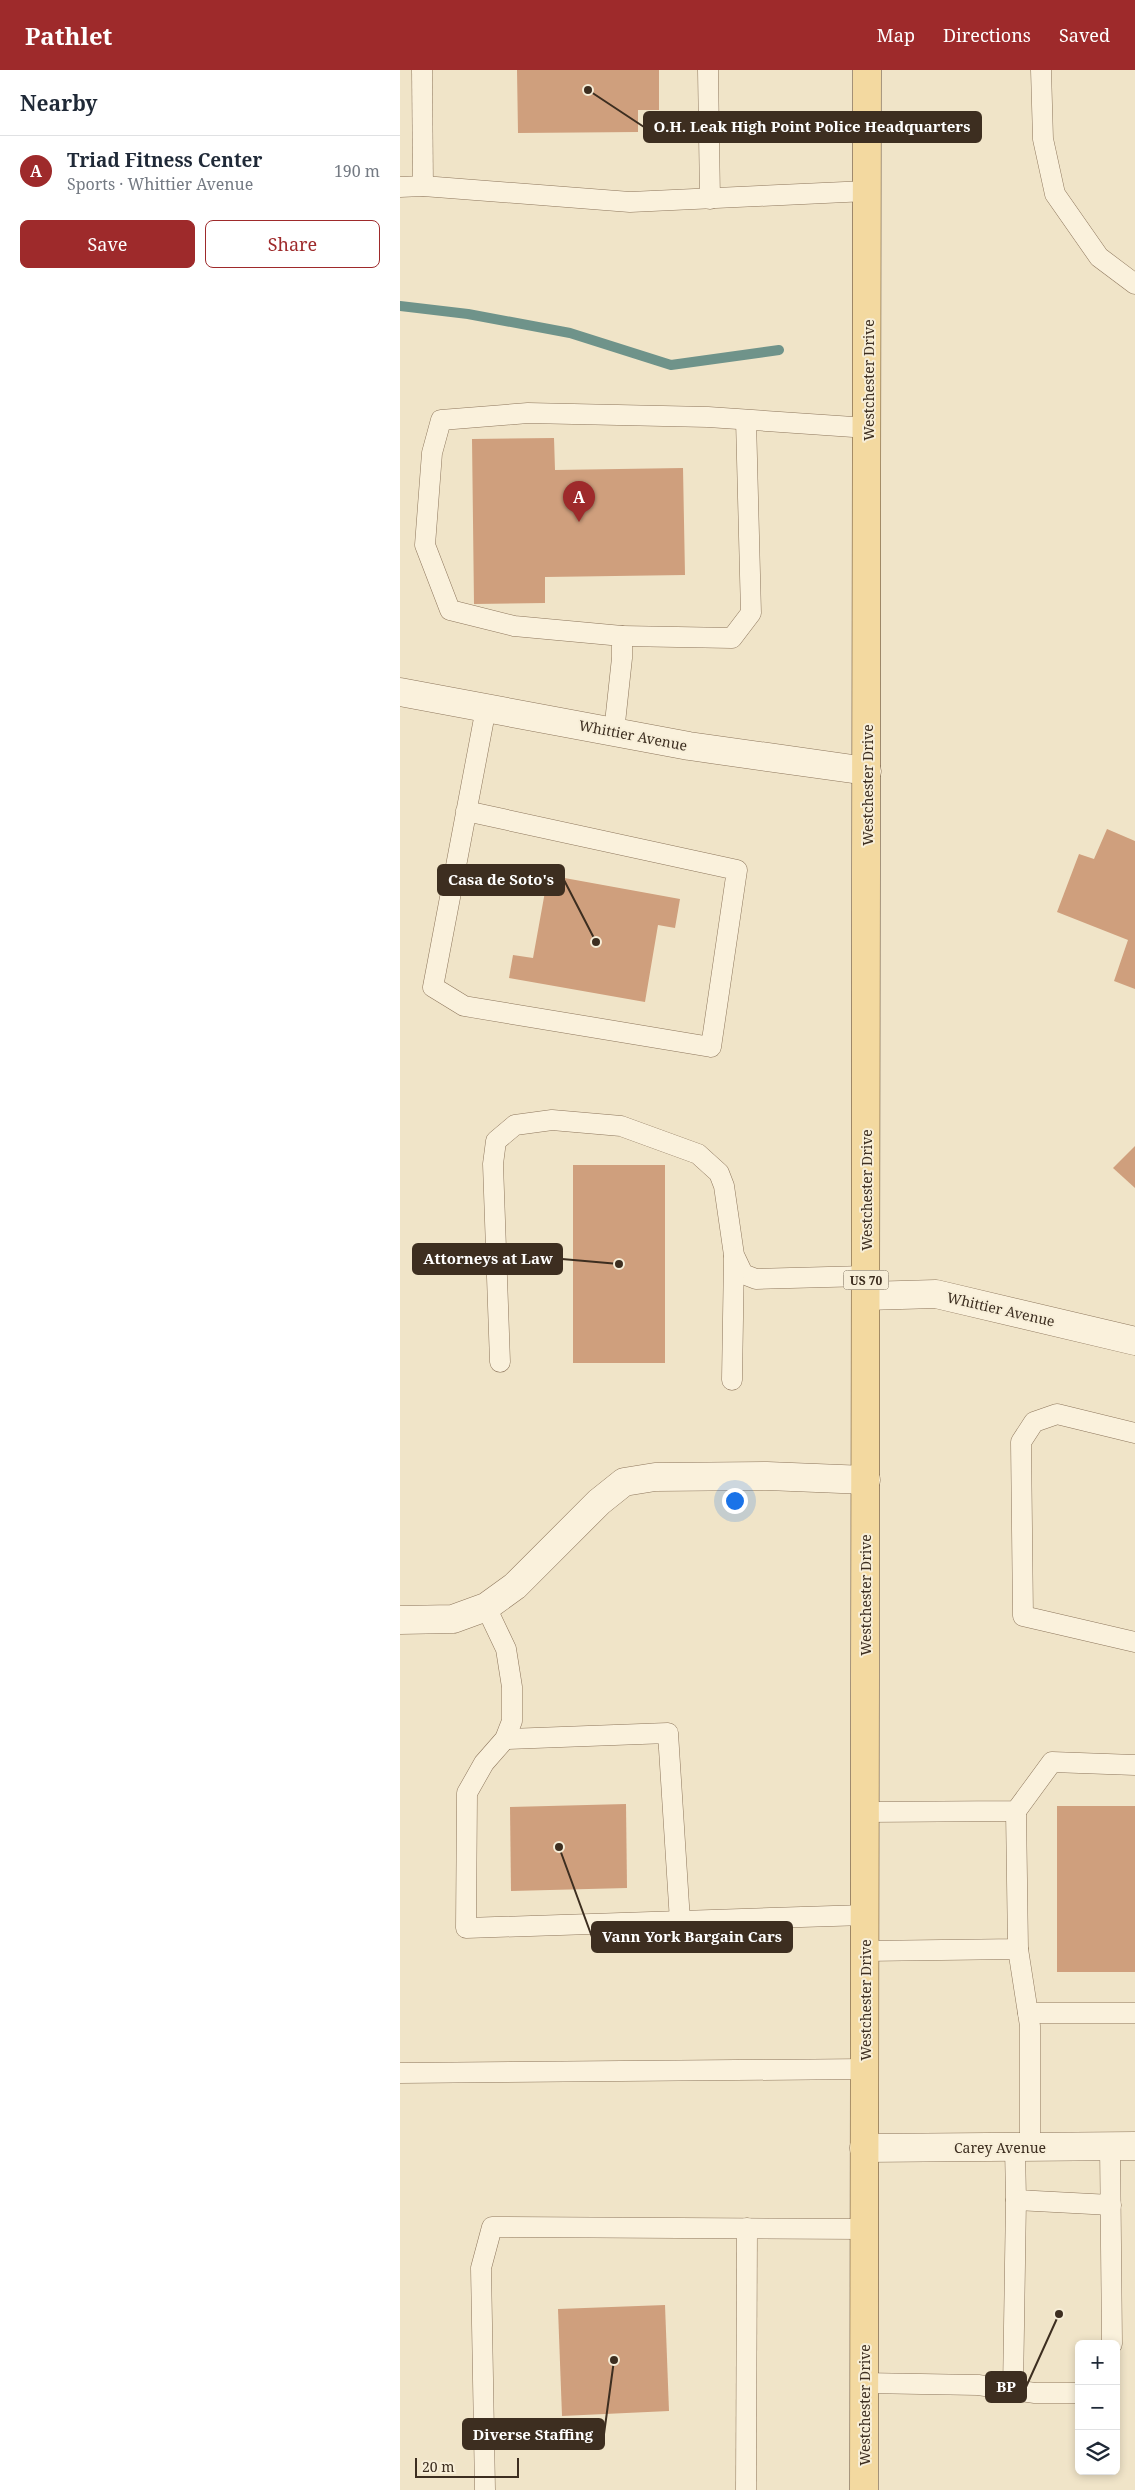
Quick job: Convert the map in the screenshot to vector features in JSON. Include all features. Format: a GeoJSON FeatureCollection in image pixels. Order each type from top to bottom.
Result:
{"type":"FeatureCollection","features":[{"type":"Feature","properties":{"kind":"main road","name":"Westchester Drive"},"geometry":{"type":"LineString","coordinates":[[864,2490],[867,70]]}},
{"type":"Feature","properties":{"kind":"street","name":"Whittier Avenue"},"geometry":{"type":"LineString","coordinates":[[400,692],[689,746],[867,771]]}},
{"type":"Feature","properties":{"kind":"street","name":"Whittier Avenue"},"geometry":{"type":"LineString","coordinates":[[866,1286],[936,1294],[1135,1341]]}},
{"type":"Feature","properties":{"kind":"street"},"geometry":{"type":"LineString","coordinates":[[400,1620],[453,1620],[486,1607],[516,1586],[599,1502],[624,1482],[664,1477],[767,1476],[866,1480]]}},
{"type":"Feature","properties":{"kind":"street","name":"Carey Avenue"},"geometry":{"type":"LineString","coordinates":[[864,2148],[1122,2146]]}},
{"type":"Feature","properties":{"kind":"lane"},"geometry":{"type":"LineString","coordinates":[[422,70],[423,186]]}},
{"type":"Feature","properties":{"kind":"lane"},"geometry":{"type":"LineString","coordinates":[[708,70],[710,199]]}},
{"type":"Feature","properties":{"kind":"lane"},"geometry":{"type":"LineString","coordinates":[[1041,70],[1042,139],[1055,194],[1099,257],[1135,284]]}},
{"type":"Feature","properties":{"kind":"lane"},"geometry":{"type":"LineString","coordinates":[[400,187],[423,186],[630,202],[867,192]]}},
{"type":"Feature","properties":{"kind":"lane"},"geometry":{"type":"LineString","coordinates":[[746,420],[751,613],[732,638],[622,636],[514,626],[450,610],[425,545],[432,453],[441,420],[528,412],[746,420],[868,428]]}},
{"type":"Feature","properties":{"kind":"lane"},"geometry":{"type":"LineString","coordinates":[[614,732],[622,658],[622,636]]}},
{"type":"Feature","properties":{"kind":"lane"},"geometry":{"type":"LineString","coordinates":[[466,811],[737,870],[711,1047],[464,1006],[433,988],[466,811],[486,708]]}},
{"type":"Feature","properties":{"kind":"lane"},"geometry":{"type":"LineString","coordinates":[[500,1362],[493,1164],[496,1140],[515,1125],[552,1120],[621,1126],[698,1154],[720,1173],[724,1186],[734,1256],[732,1380]]}},
{"type":"Feature","properties":{"kind":"lane"},"geometry":{"type":"LineString","coordinates":[[734,1256],[743,1274],[756,1279],[866,1286]]}},
{"type":"Feature","properties":{"kind":"lane"},"geometry":{"type":"LineString","coordinates":[[1135,1433],[1057,1414],[1034,1422],[1021,1442],[1023,1616],[1135,1642]]}},
{"type":"Feature","properties":{"kind":"lane"},"geometry":{"type":"LineString","coordinates":[[486,1607],[506,1648],[512,1687],[512,1721],[505,1739],[484,1763],[468,1793],[466,1928],[865,1915]]}},
{"type":"Feature","properties":{"kind":"lane"},"geometry":{"type":"LineString","coordinates":[[505,1739],[668,1733],[680,1921]]}},
{"type":"Feature","properties":{"kind":"lane"},"geometry":{"type":"LineString","coordinates":[[1013,2390],[1016,2200],[1023,2147],[1030,2026],[1018,1949],[1016,1811],[1052,1762],[1135,1765]]}},
{"type":"Feature","properties":{"kind":"lane"},"geometry":{"type":"LineString","coordinates":[[865,1812],[1016,1811]]}},
{"type":"Feature","properties":{"kind":"lane"},"geometry":{"type":"LineString","coordinates":[[865,1951],[1018,1949]]}},
{"type":"Feature","properties":{"kind":"lane"},"geometry":{"type":"LineString","coordinates":[[1028,2013],[1135,2013]]}},
{"type":"Feature","properties":{"kind":"lane"},"geometry":{"type":"LineString","coordinates":[[400,2073],[864,2069]]}},
{"type":"Feature","properties":{"kind":"lane"},"geometry":{"type":"LineString","coordinates":[[1112,2340],[1111,2205],[1122,2146]]}},
{"type":"Feature","properties":{"kind":"lane"},"geometry":{"type":"LineString","coordinates":[[1016,2200],[1111,2205]]}},
{"type":"Feature","properties":{"kind":"lane"},"geometry":{"type":"LineString","coordinates":[[485,2490],[481,2268],[492,2227],[864,2229]]}},
{"type":"Feature","properties":{"kind":"lane"},"geometry":{"type":"LineString","coordinates":[[746,2490],[747,2228]]}},
{"type":"Feature","properties":{"kind":"lane"},"geometry":{"type":"LineString","coordinates":[[864,2383],[978,2385],[1035,2393],[1075,2393]]}},
{"type":"Feature","properties":{"kind":"building"},"geometry":{"type":"Polygon","coordinates":[[[517,70],[659,70],[659,110],[638,110],[638,132],[518,133],[517,70]]]}},
{"type":"Feature","properties":{"kind":"building"},"geometry":{"type":"Polygon","coordinates":[[[554,438],[555,470],[683,468],[685,575],[545,577],[545,603],[474,604],[472,439],[554,438]]]}},
{"type":"Feature","properties":{"kind":"building"},"geometry":{"type":"Polygon","coordinates":[[[1107,829],[1135,841],[1135,989],[1114,981],[1128,940],[1057,912],[1079,854],[1094,859],[1107,829]]]}},
{"type":"Feature","properties":{"kind":"building"},"geometry":{"type":"Polygon","coordinates":[[[548,875],[680,899],[675,928],[658,925],[645,1002],[509,978],[513,955],[533,958],[548,875]]]}},
{"type":"Feature","properties":{"kind":"building"},"geometry":{"type":"Polygon","coordinates":[[[1135,1146],[1135,1188],[1113,1168],[1135,1146]]]}},
{"type":"Feature","properties":{"kind":"building"},"geometry":{"type":"Polygon","coordinates":[[[573,1165],[665,1165],[665,1363],[573,1363],[573,1165]]]}},
{"type":"Feature","properties":{"kind":"building"},"geometry":{"type":"Polygon","coordinates":[[[626,1804],[627,1888],[511,1891],[510,1807],[626,1804]]]}},
{"type":"Feature","properties":{"kind":"building"},"geometry":{"type":"Polygon","coordinates":[[[1057,1806],[1135,1806],[1135,1972],[1057,1972],[1057,1806]]]}},
{"type":"Feature","properties":{"kind":"building"},"geometry":{"type":"Polygon","coordinates":[[[665,2305],[669,2411],[562,2416],[558,2309],[665,2305]]]}},
{"type":"Feature","properties":{"kind":"waterway"},"geometry":{"type":"LineString","coordinates":[[400,306],[468,314],[570,333],[671,365],[779,350]]}},
{"type":"Feature","properties":{"kind":"place","name":"O.H. Leak High Point Police Headquarters"},"geometry":{"type":"Point","coordinates":[588,90]}},
{"type":"Feature","properties":{"kind":"place","name":"Triad Fitness Center"},"geometry":{"type":"Point","coordinates":[579,522]}},
{"type":"Feature","properties":{"kind":"place","name":"Casa de Soto's"},"geometry":{"type":"Point","coordinates":[596,942]}},
{"type":"Feature","properties":{"kind":"place","name":"Attorneys at Law"},"geometry":{"type":"Point","coordinates":[619,1264]}},
{"type":"Feature","properties":{"kind":"place","name":"Vann York Bargain Cars"},"geometry":{"type":"Point","coordinates":[559,1847]}},
{"type":"Feature","properties":{"kind":"place","name":"BP"},"geometry":{"type":"Point","coordinates":[1059,2314]}},
{"type":"Feature","properties":{"kind":"place","name":"Diverse Staffing"},"geometry":{"type":"Point","coordinates":[614,2360]}}]}
